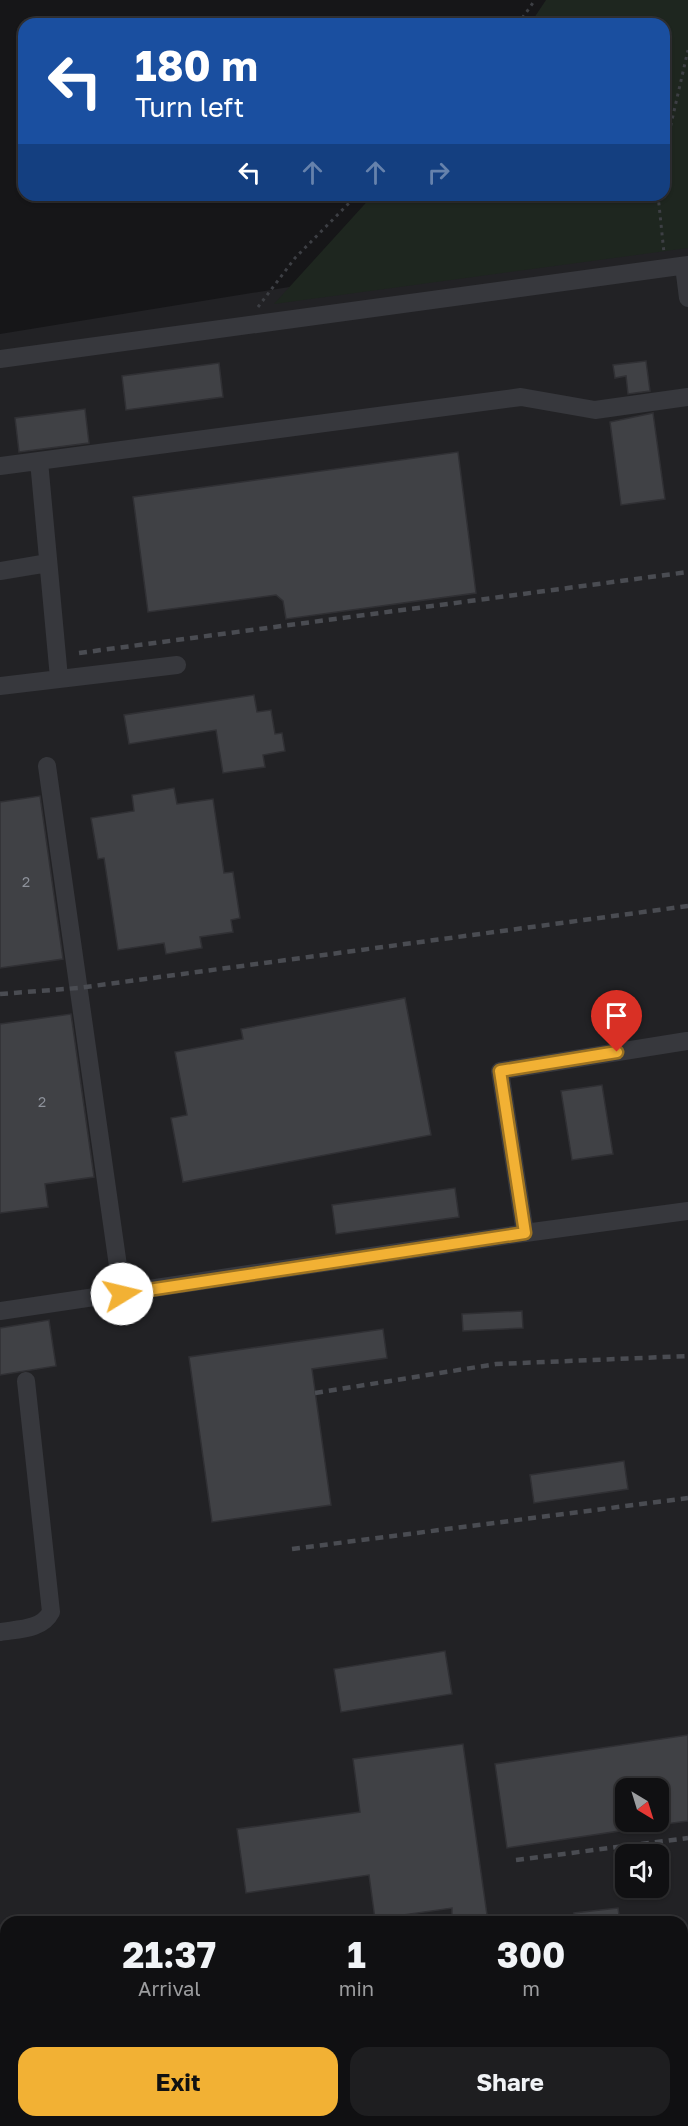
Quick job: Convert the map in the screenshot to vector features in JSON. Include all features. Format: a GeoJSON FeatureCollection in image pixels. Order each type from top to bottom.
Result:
{"type":"FeatureCollection","features":[{"type":"Feature","properties":{"kind":"lane"},"geometry":{"type":"LineString","coordinates":[[0,359],[686,266],[688,298]]}},
{"type":"Feature","properties":{"kind":"lane"},"geometry":{"type":"LineString","coordinates":[[0,466],[521,397],[595,410],[688,397]]}},
{"type":"Feature","properties":{"kind":"lane"},"geometry":{"type":"LineString","coordinates":[[39,461],[59,678]]}},
{"type":"Feature","properties":{"kind":"lane"},"geometry":{"type":"LineString","coordinates":[[0,571],[48,563]]}},
{"type":"Feature","properties":{"kind":"lane"},"geometry":{"type":"LineString","coordinates":[[0,686],[177,665]]}},
{"type":"Feature","properties":{"kind":"lane"},"geometry":{"type":"LineString","coordinates":[[46,766],[122,1294]]}},
{"type":"Feature","properties":{"kind":"lane"},"geometry":{"type":"LineString","coordinates":[[525,1233],[500,1071],[687,1041]]}},
{"type":"Feature","properties":{"kind":"lane"},"geometry":{"type":"LineString","coordinates":[[0,1311],[688,1210]]}},
{"type":"Feature","properties":{"kind":"lane"},"geometry":{"type":"LineString","coordinates":[[0,1632],[41,1625],[51,1612],[26,1381]]}},
{"type":"Feature","properties":{"kind":"path"},"geometry":{"type":"LineString","coordinates":[[522,18],[535,0]]}},
{"type":"Feature","properties":{"kind":"path"},"geometry":{"type":"LineString","coordinates":[[670,129],[688,50]]}},
{"type":"Feature","properties":{"kind":"path"},"geometry":{"type":"LineString","coordinates":[[244,326],[295,258],[351,201]]}},
{"type":"Feature","properties":{"kind":"path"},"geometry":{"type":"LineString","coordinates":[[659,201],[665,268]]}},
{"type":"Feature","properties":{"kind":"shaded area"},"geometry":{"type":"Polygon","coordinates":[[[546,0],[688,0],[688,248],[274,304],[368,201],[670,201],[670,18],[534,18],[546,0]]]}},
{"type":"Feature","properties":{"kind":"shaded area"},"geometry":{"type":"Polygon","coordinates":[[[688,222],[688,1916],[0,1916],[0,334],[688,222]]]}},
{"type":"Feature","properties":{"kind":"building"},"geometry":{"type":"Polygon","coordinates":[[[646,361],[650,391],[628,394],[626,376],[615,378],[613,365],[646,361]]]}},
{"type":"Feature","properties":{"kind":"building"},"geometry":{"type":"Polygon","coordinates":[[[219,363],[223,397],[126,410],[122,376],[219,363]]]}},
{"type":"Feature","properties":{"kind":"building"},"geometry":{"type":"Polygon","coordinates":[[[85,409],[89,443],[19,452],[15,418],[85,409]]]}},
{"type":"Feature","properties":{"kind":"building"},"geometry":{"type":"Polygon","coordinates":[[[653,413],[665,499],[621,505],[610,422],[653,413]]]}},
{"type":"Feature","properties":{"kind":"building"},"geometry":{"type":"Polygon","coordinates":[[[458,452],[476,593],[286,619],[283,601],[276,595],[148,612],[133,497],[458,452]]]}},
{"type":"Feature","properties":{"kind":"building"},"geometry":{"type":"Polygon","coordinates":[[[254,695],[257,712],[271,710],[275,734],[282,733],[285,751],[263,755],[265,767],[223,773],[216,730],[129,744],[124,715],[254,695]]]}},
{"type":"Feature","properties":{"kind":"building"},"geometry":{"type":"Polygon","coordinates":[[[174,788],[177,804],[213,799],[224,873],[233,872],[240,918],[231,920],[233,932],[200,937],[202,948],[166,954],[164,943],[118,950],[104,858],[98,859],[91,818],[134,811],[132,795],[174,788]]]}},
{"type":"Feature","properties":{"kind":"building"},"geometry":{"type":"Polygon","coordinates":[[[40,796],[63,959],[0,968],[0,802],[40,796]]]}},
{"type":"Feature","properties":{"kind":"building"},"geometry":{"type":"Polygon","coordinates":[[[405,998],[431,1135],[183,1182],[171,1118],[187,1115],[175,1052],[243,1039],[241,1029],[405,998]]]}},
{"type":"Feature","properties":{"kind":"building"},"geometry":{"type":"Polygon","coordinates":[[[71,1014],[94,1177],[45,1184],[48,1207],[0,1213],[0,1024],[71,1014]]]}},
{"type":"Feature","properties":{"kind":"building"},"geometry":{"type":"Polygon","coordinates":[[[602,1085],[613,1154],[572,1160],[561,1091],[602,1085]]]}},
{"type":"Feature","properties":{"kind":"building"},"geometry":{"type":"Polygon","coordinates":[[[455,1188],[459,1217],[336,1234],[332,1205],[455,1188]]]}},
{"type":"Feature","properties":{"kind":"building"},"geometry":{"type":"Polygon","coordinates":[[[522,1311],[523,1328],[463,1331],[462,1314],[522,1311]]]}},
{"type":"Feature","properties":{"kind":"building"},"geometry":{"type":"Polygon","coordinates":[[[49,1320],[56,1366],[0,1375],[0,1328],[49,1320]]]}},
{"type":"Feature","properties":{"kind":"building"},"geometry":{"type":"Polygon","coordinates":[[[383,1329],[387,1358],[312,1369],[331,1505],[212,1522],[189,1357],[383,1329]]]}},
{"type":"Feature","properties":{"kind":"building"},"geometry":{"type":"Polygon","coordinates":[[[624,1461],[628,1489],[534,1503],[530,1475],[624,1461]]]}},
{"type":"Feature","properties":{"kind":"building"},"geometry":{"type":"Polygon","coordinates":[[[445,1651],[452,1694],[341,1712],[334,1669],[445,1651]]]}},
{"type":"Feature","properties":{"kind":"building"},"geometry":{"type":"Polygon","coordinates":[[[688,1735],[688,1821],[669,1824],[669,1778],[615,1778],[615,1832],[507,1848],[495,1764],[688,1735]]]}},
{"type":"Feature","properties":{"kind":"building"},"geometry":{"type":"Polygon","coordinates":[[[463,1744],[487,1916],[452,1916],[452,1908],[396,1916],[375,1916],[369,1875],[246,1893],[237,1829],[360,1812],[353,1759],[463,1744]]]}},
{"type":"Feature","properties":{"kind":"building"},"geometry":{"type":"Polygon","coordinates":[[[618,1908],[619,1916],[574,1916],[574,1913],[618,1908]]]}},
{"type":"Feature","properties":{"kind":"railway"},"geometry":{"type":"LineString","coordinates":[[79,653],[688,572]]}},
{"type":"Feature","properties":{"kind":"railway"},"geometry":{"type":"LineString","coordinates":[[0,994],[78,988],[688,906]]}},
{"type":"Feature","properties":{"kind":"railway"},"geometry":{"type":"LineString","coordinates":[[315,1393],[496,1364],[688,1356]]}},
{"type":"Feature","properties":{"kind":"railway"},"geometry":{"type":"LineString","coordinates":[[292,1549],[688,1498]]}},
{"type":"Feature","properties":{"kind":"railway"},"geometry":{"type":"LineString","coordinates":[[516,1860],[688,1838]]}},
{"type":"Feature","properties":{"kind":"route"},"geometry":{"type":"LineString","coordinates":[[122,1294],[525,1233],[500,1071],[617,1052]]}}]}
